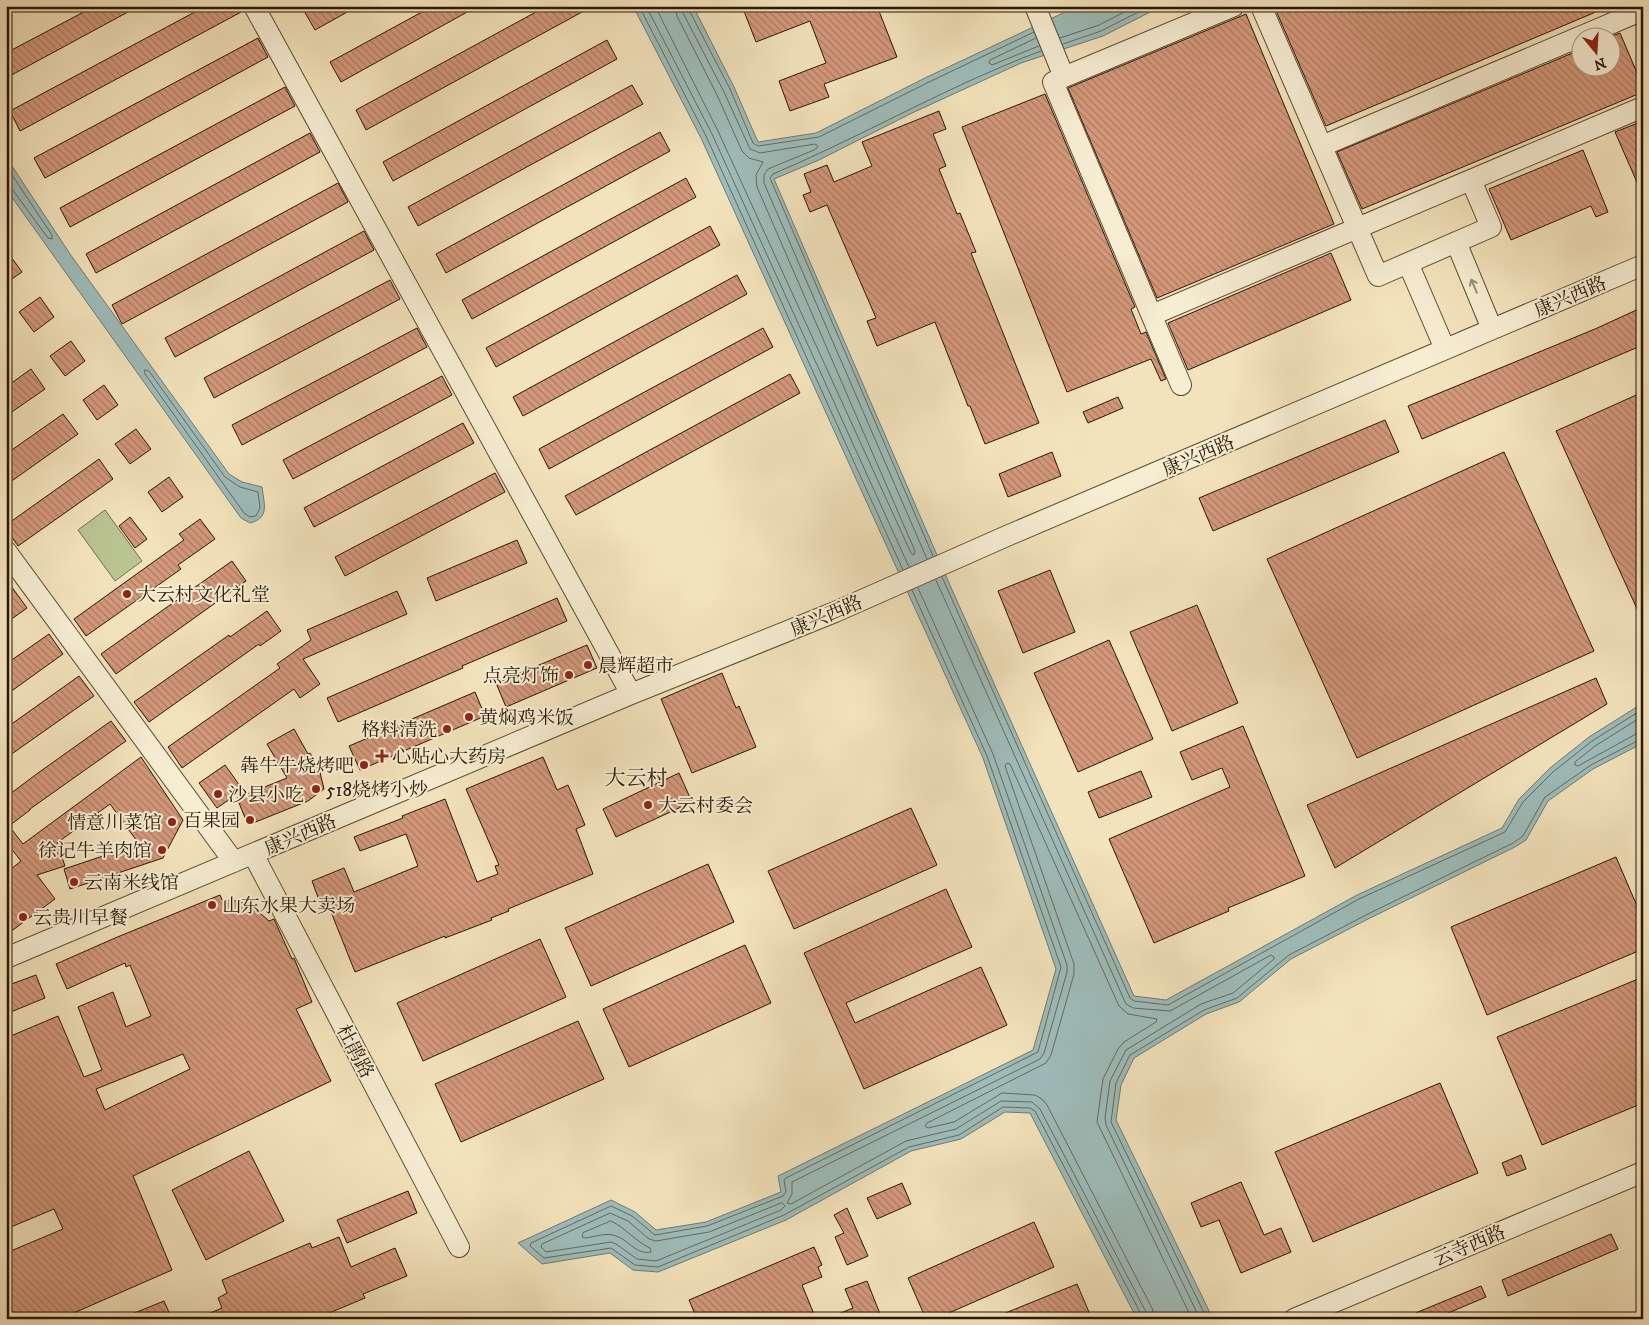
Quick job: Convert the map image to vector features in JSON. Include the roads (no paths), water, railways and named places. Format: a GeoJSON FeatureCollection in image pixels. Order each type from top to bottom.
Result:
{"type":"FeatureCollection","features":[{"type":"Feature","properties":{"kind":"street"},"geometry":{"type":"LineString","coordinates":[[254,6],[631,694]]}},
{"type":"Feature","properties":{"kind":"street"},"geometry":{"type":"LineString","coordinates":[[1035,6],[1064,77]]}},
{"type":"Feature","properties":{"kind":"street"},"geometry":{"type":"LineString","coordinates":[[1181,385],[1053,82],[1234,6]]}},
{"type":"Feature","properties":{"kind":"street"},"geometry":{"type":"LineString","coordinates":[[1261,6],[1378,276],[1491,227],[1471,180]]}},
{"type":"Feature","properties":{"kind":"street"},"geometry":{"type":"LineString","coordinates":[[1322,146],[1643,10]]}},
{"type":"Feature","properties":{"kind":"street"},"geometry":{"type":"LineString","coordinates":[[1152,316],[1643,107]]}},
{"type":"Feature","properties":{"kind":"street"},"geometry":{"type":"LineString","coordinates":[[1456,242],[1492,329]]}},
{"type":"Feature","properties":{"kind":"street"},"geometry":{"type":"LineString","coordinates":[[1408,263],[1445,349]]}},
{"type":"Feature","properties":{"kind":"street","name":"康兴西路"},"geometry":{"type":"LineString","coordinates":[[6,958],[631,694],[835,612],[1009,535],[1643,265]]}},
{"type":"Feature","properties":{"kind":"street"},"geometry":{"type":"LineString","coordinates":[[6,551],[234,862]]}},
{"type":"Feature","properties":{"kind":"street","name":"杜鹃路"},"geometry":{"type":"LineString","coordinates":[[253,854],[459,1247]]}},
{"type":"Feature","properties":{"kind":"street","name":"云寺西路"},"geometry":{"type":"LineString","coordinates":[[1294,1319],[1643,1172]]}},
{"type":"Feature","properties":{"kind":"water"},"geometry":{"type":"Polygon","coordinates":[[[633,6],[693,6],[734,87],[758,142],[816,133],[927,77],[1078,6],[1162,6],[1103,36],[1021,63],[912,113],[819,160],[774,179],[953,592],[1134,996],[1166,1000],[1357,895],[1502,828],[1519,799],[1550,768],[1589,737],[1643,703],[1643,743],[1593,769],[1548,801],[1526,840],[1291,959],[1239,1002],[1206,1014],[1134,1058],[1121,1085],[1116,1120],[1213,1319],[1137,1319],[1030,1113],[1005,1112],[961,1139],[911,1151],[786,1220],[658,1272],[633,1270],[610,1253],[542,1264],[518,1243],[611,1200],[635,1212],[656,1230],[706,1222],[781,1192],[778,1176],[1033,1050],[1056,969],[983,758],[701,138],[633,6]]]}},
{"type":"Feature","properties":{"kind":"water"},"geometry":{"type":"Polygon","coordinates":[[[6,157],[70,254],[229,474],[242,482],[262,487],[264,509],[261,518],[250,523],[241,518],[6,189],[6,157]]]}},
{"type":"Feature","properties":{"kind":"place","name":"大云村文化礼堂"},"geometry":{"type":"Point","coordinates":[127,594]}},
{"type":"Feature","properties":{"kind":"place","name":"晨辉超市"},"geometry":{"type":"Point","coordinates":[588,665]}},
{"type":"Feature","properties":{"kind":"place","name":"点亮灯饰"},"geometry":{"type":"Point","coordinates":[569,675]}},
{"type":"Feature","properties":{"kind":"place","name":"黄焖鸡米饭"},"geometry":{"type":"Point","coordinates":[469,717]}},
{"type":"Feature","properties":{"kind":"place","name":"格料清洗"},"geometry":{"type":"Point","coordinates":[447,729]}},
{"type":"Feature","properties":{"kind":"place","name":"心贴心大药房"},"geometry":{"type":"Point","coordinates":[382,756]}},
{"type":"Feature","properties":{"kind":"place","name":"犇牛牛烧烤吧"},"geometry":{"type":"Point","coordinates":[364,765]}},
{"type":"Feature","properties":{"kind":"place","name":"518烧烤小炒"},"geometry":{"type":"Point","coordinates":[316,789]}},
{"type":"Feature","properties":{"kind":"place","name":"沙县小吃"},"geometry":{"type":"Point","coordinates":[218,794]}},
{"type":"Feature","properties":{"kind":"place","name":"大云村委会"},"geometry":{"type":"Point","coordinates":[648,805]}},
{"type":"Feature","properties":{"kind":"place","name":"百果园"},"geometry":{"type":"Point","coordinates":[250,820]}},
{"type":"Feature","properties":{"kind":"place","name":"情意川菜馆"},"geometry":{"type":"Point","coordinates":[172,822]}},
{"type":"Feature","properties":{"kind":"place","name":"徐记牛羊肉馆"},"geometry":{"type":"Point","coordinates":[162,850]}},
{"type":"Feature","properties":{"kind":"place","name":"云南米线馆"},"geometry":{"type":"Point","coordinates":[74,882]}},
{"type":"Feature","properties":{"kind":"place","name":"山东水果大卖场"},"geometry":{"type":"Point","coordinates":[212,905]}},
{"type":"Feature","properties":{"kind":"place","name":"云贵川早餐"},"geometry":{"type":"Point","coordinates":[23,917]}},
{"type":"Feature","properties":{"kind":"district","name":"大云村"},"geometry":{"type":"Point","coordinates":[636,778]}}]}
